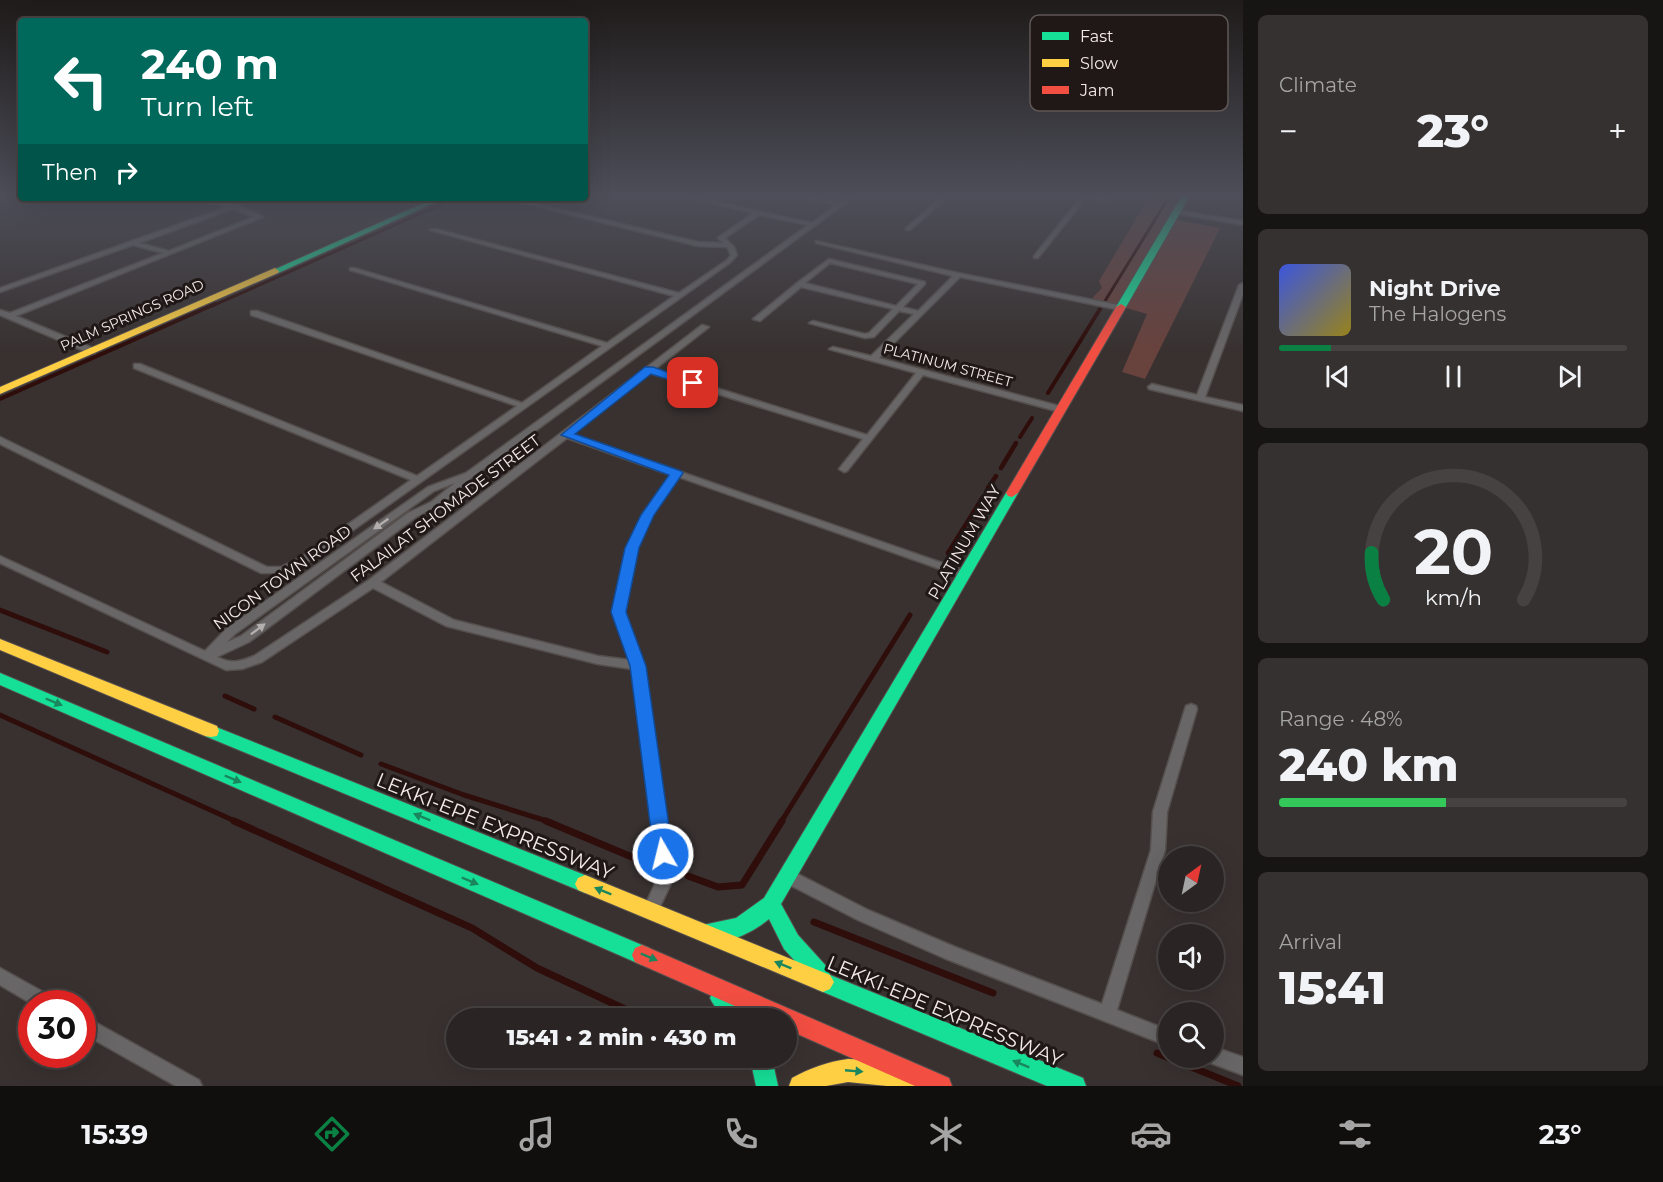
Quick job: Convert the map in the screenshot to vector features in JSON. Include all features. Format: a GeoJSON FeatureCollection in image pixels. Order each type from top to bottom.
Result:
{"type":"FeatureCollection","features":[{"type":"Feature","properties":{"kind":"main road","name":"PALM SPRINGS ROAD"},"geometry":{"type":"LineString","coordinates":[[0,390],[328,248]]}},
{"type":"Feature","properties":{"kind":"main road","name":"PLATINUM WAY"},"geometry":{"type":"LineString","coordinates":[[701,931],[721,933],[743,926],[760,916],[771,904],[1155,248]]}},
{"type":"Feature","properties":{"kind":"main road","name":"LEKKI-EPE EXPRESSWAY"},"geometry":{"type":"LineString","coordinates":[[0,644],[1075,1086]]}},
{"type":"Feature","properties":{"kind":"main road"},"geometry":{"type":"LineString","coordinates":[[0,679],[692,976],[941,1086]]}},
{"type":"Feature","properties":{"kind":"main road"},"geometry":{"type":"LineString","coordinates":[[771,904],[779,923],[808,965],[840,988]]}},
{"type":"Feature","properties":{"kind":"main road"},"geometry":{"type":"LineString","coordinates":[[692,976],[735,1008]]}},
{"type":"Feature","properties":{"kind":"main road"},"geometry":{"type":"LineString","coordinates":[[763,1068],[767,1086]]}},
{"type":"Feature","properties":{"kind":"main road"},"geometry":{"type":"LineString","coordinates":[[800,1086],[811,1076],[837,1069],[878,1074],[930,1086]]}},
{"type":"Feature","properties":{"kind":"street"},"geometry":{"type":"LineString","coordinates":[[0,290],[120,248]]}},
{"type":"Feature","properties":{"kind":"street"},"geometry":{"type":"LineString","coordinates":[[148,248],[169,254]]}},
{"type":"Feature","properties":{"kind":"street"},"geometry":{"type":"LineString","coordinates":[[10,316],[185,248]]}},
{"type":"Feature","properties":{"kind":"street"},"geometry":{"type":"LineString","coordinates":[[499,248],[681,296]]}},
{"type":"Feature","properties":{"kind":"street"},"geometry":{"type":"LineString","coordinates":[[0,440],[265,571],[283,570],[307,558],[681,296],[729,261],[734,255],[730,248]]}},
{"type":"Feature","properties":{"kind":"street","name":"NICON TOWN ROAD"},"geometry":{"type":"LineString","coordinates":[[406,512],[426,509],[446,495],[468,476],[783,248]]}},
{"type":"Feature","properties":{"kind":"street"},"geometry":{"type":"LineString","coordinates":[[842,248],[958,275],[1120,308]]}},
{"type":"Feature","properties":{"kind":"street"},"geometry":{"type":"LineString","coordinates":[[1036,257],[1043,248]]}},
{"type":"Feature","properties":{"kind":"street"},"geometry":{"type":"LineString","coordinates":[[757,319],[829,261],[923,283],[871,335],[866,336],[813,323]]}},
{"type":"Feature","properties":{"kind":"street"},"geometry":{"type":"LineString","coordinates":[[352,269],[609,346]]}},
{"type":"Feature","properties":{"kind":"street","name":"PLATINUM STREET"},"geometry":{"type":"LineString","coordinates":[[958,275],[873,360],[1060,409]]}},
{"type":"Feature","properties":{"kind":"street"},"geometry":{"type":"LineString","coordinates":[[799,284],[918,313]]}},
{"type":"Feature","properties":{"kind":"street"},"geometry":{"type":"LineString","coordinates":[[1200,398],[1243,285]]}},
{"type":"Feature","properties":{"kind":"street"},"geometry":{"type":"LineString","coordinates":[[0,312],[92,351]]}},
{"type":"Feature","properties":{"kind":"street"},"geometry":{"type":"LineString","coordinates":[[254,313],[524,406]]}},
{"type":"Feature","properties":{"kind":"street","name":"FALAILAT SHOMADE STREET"},"geometry":{"type":"LineString","coordinates":[[0,559],[226,666],[242,665],[258,659],[373,583],[705,327]]}},
{"type":"Feature","properties":{"kind":"street"},"geometry":{"type":"LineString","coordinates":[[833,349],[873,360]]}},
{"type":"Feature","properties":{"kind":"street"},"geometry":{"type":"LineString","coordinates":[[137,366],[418,480]]}},
{"type":"Feature","properties":{"kind":"street"},"geometry":{"type":"LineString","coordinates":[[649,370],[868,438]]}},
{"type":"Feature","properties":{"kind":"street"},"geometry":{"type":"LineString","coordinates":[[844,469],[921,372]]}},
{"type":"Feature","properties":{"kind":"street"},"geometry":{"type":"LineString","coordinates":[[1152,387],[1243,408]]}},
{"type":"Feature","properties":{"kind":"street"},"geometry":{"type":"LineString","coordinates":[[567,435],[964,574]]}},
{"type":"Feature","properties":{"kind":"street"},"geometry":{"type":"LineString","coordinates":[[651,910],[666,878],[638,666],[619,612],[632,548],[647,515],[677,473]]}},
{"type":"Feature","properties":{"kind":"street","name":"NICON TOWN ROAD"},"geometry":{"type":"LineString","coordinates":[[207,656],[245,639],[406,512],[431,489],[468,476]]}},
{"type":"Feature","properties":{"kind":"street"},"geometry":{"type":"LineString","coordinates":[[431,489],[446,495]]}},
{"type":"Feature","properties":{"kind":"street"},"geometry":{"type":"LineString","coordinates":[[373,583],[450,623],[598,660],[638,666]]}},
{"type":"Feature","properties":{"kind":"street"},"geometry":{"type":"LineString","coordinates":[[1107,1014],[1158,850],[1160,812],[1191,709]]}},
{"type":"Feature","properties":{"kind":"street"},"geometry":{"type":"LineString","coordinates":[[787,876],[863,915],[950,953],[1158,1034]]}},
{"type":"Feature","properties":{"kind":"street"},"geometry":{"type":"LineString","coordinates":[[0,976],[24,990]]}},
{"type":"Feature","properties":{"kind":"street"},"geometry":{"type":"LineString","coordinates":[[96,1031],[193,1086]]}},
{"type":"Feature","properties":{"kind":"street"},"geometry":{"type":"LineString","coordinates":[[1224,1059],[1243,1066]]}},
{"type":"Feature","properties":{"kind":"shaded area"},"geometry":{"type":"Polygon","coordinates":[[[1119,248],[1210,248],[1145,379],[1122,372],[1147,314],[1092,298],[1102,288],[1099,281],[1119,248]]]}},
{"type":"Feature","properties":{"kind":"waterway"},"geometry":{"type":"LineString","coordinates":[[212,306],[344,248]]}},
{"type":"Feature","properties":{"kind":"waterway"},"geometry":{"type":"LineString","coordinates":[[1105,301],[1138,248]]}},
{"type":"Feature","properties":{"kind":"waterway"},"geometry":{"type":"LineString","coordinates":[[0,399],[215,304]]}},
{"type":"Feature","properties":{"kind":"waterway"},"geometry":{"type":"LineString","coordinates":[[1048,393],[1100,309]]}},
{"type":"Feature","properties":{"kind":"waterway"},"geometry":{"type":"LineString","coordinates":[[1020,437],[1032,418]]}},
{"type":"Feature","properties":{"kind":"waterway"},"geometry":{"type":"LineString","coordinates":[[1001,468],[1016,443]]}},
{"type":"Feature","properties":{"kind":"waterway"},"geometry":{"type":"LineString","coordinates":[[988,488],[996,476]]}},
{"type":"Feature","properties":{"kind":"waterway"},"geometry":{"type":"LineString","coordinates":[[948,553],[983,497]]}},
{"type":"Feature","properties":{"kind":"waterway"},"geometry":{"type":"LineString","coordinates":[[0,610],[107,652]]}},
{"type":"Feature","properties":{"kind":"waterway"},"geometry":{"type":"LineString","coordinates":[[781,822],[910,615]]}},
{"type":"Feature","properties":{"kind":"waterway"},"geometry":{"type":"LineString","coordinates":[[225,696],[254,709]]}},
{"type":"Feature","properties":{"kind":"waterway"},"geometry":{"type":"LineString","coordinates":[[0,715],[237,822]]}},
{"type":"Feature","properties":{"kind":"waterway"},"geometry":{"type":"LineString","coordinates":[[275,717],[361,755]]}},
{"type":"Feature","properties":{"kind":"waterway"},"geometry":{"type":"LineString","coordinates":[[381,764],[464,795],[550,822]]}},
{"type":"Feature","properties":{"kind":"waterway"},"geometry":{"type":"LineString","coordinates":[[234,821],[472,928],[537,968],[623,1008]]}},
{"type":"Feature","properties":{"kind":"waterway"},"geometry":{"type":"LineString","coordinates":[[546,821],[639,860]]}},
{"type":"Feature","properties":{"kind":"waterway"},"geometry":{"type":"LineString","coordinates":[[688,876],[718,887],[742,885],[782,821]]}},
{"type":"Feature","properties":{"kind":"waterway"},"geometry":{"type":"LineString","coordinates":[[814,922],[993,993]]}},
{"type":"Feature","properties":{"kind":"waterway"},"geometry":{"type":"LineString","coordinates":[[1157,1053],[1238,1086]]}},
{"type":"Feature","properties":{"kind":"traffic: fast"},"geometry":{"type":"LineString","coordinates":[[275,271],[328,248]]}},
{"type":"Feature","properties":{"kind":"traffic: fast"},"geometry":{"type":"LineString","coordinates":[[1121,307],[1156,248]]}},
{"type":"Feature","properties":{"kind":"traffic: fast"},"geometry":{"type":"LineString","coordinates":[[710,932],[719,932],[744,925],[771,904],[1012,493]]}},
{"type":"Feature","properties":{"kind":"traffic: fast"},"geometry":{"type":"LineString","coordinates":[[0,679],[642,955]]}},
{"type":"Feature","properties":{"kind":"traffic: fast"},"geometry":{"type":"LineString","coordinates":[[211,731],[585,884]]}},
{"type":"Feature","properties":{"kind":"traffic: fast"},"geometry":{"type":"LineString","coordinates":[[771,904],[791,942],[820,974]]}},
{"type":"Feature","properties":{"kind":"traffic: fast"},"geometry":{"type":"LineString","coordinates":[[823,982],[1075,1086]]}},
{"type":"Feature","properties":{"kind":"traffic: fast"},"geometry":{"type":"LineString","coordinates":[[721,998],[735,1008]]}},
{"type":"Feature","properties":{"kind":"traffic: fast"},"geometry":{"type":"LineString","coordinates":[[763,1068],[767,1086]]}},
{"type":"Feature","properties":{"kind":"traffic: slow"},"geometry":{"type":"LineString","coordinates":[[0,391],[275,271]]}},
{"type":"Feature","properties":{"kind":"traffic: slow"},"geometry":{"type":"LineString","coordinates":[[0,644],[211,731]]}},
{"type":"Feature","properties":{"kind":"traffic: slow"},"geometry":{"type":"LineString","coordinates":[[585,884],[823,982]]}},
{"type":"Feature","properties":{"kind":"traffic: slow"},"geometry":{"type":"LineString","coordinates":[[800,1086],[816,1078],[848,1071],[880,1073],[930,1086]]}},
{"type":"Feature","properties":{"kind":"traffic: jam"},"geometry":{"type":"LineString","coordinates":[[1012,493],[1121,307]]}},
{"type":"Feature","properties":{"kind":"traffic: jam"},"geometry":{"type":"LineString","coordinates":[[642,955],[941,1086]]}},
{"type":"Feature","properties":{"kind":"route"},"geometry":{"type":"LineString","coordinates":[[663,854],[638,666],[619,612],[632,548],[647,515],[677,473],[567,435],[649,370],[693,383]]}}]}
